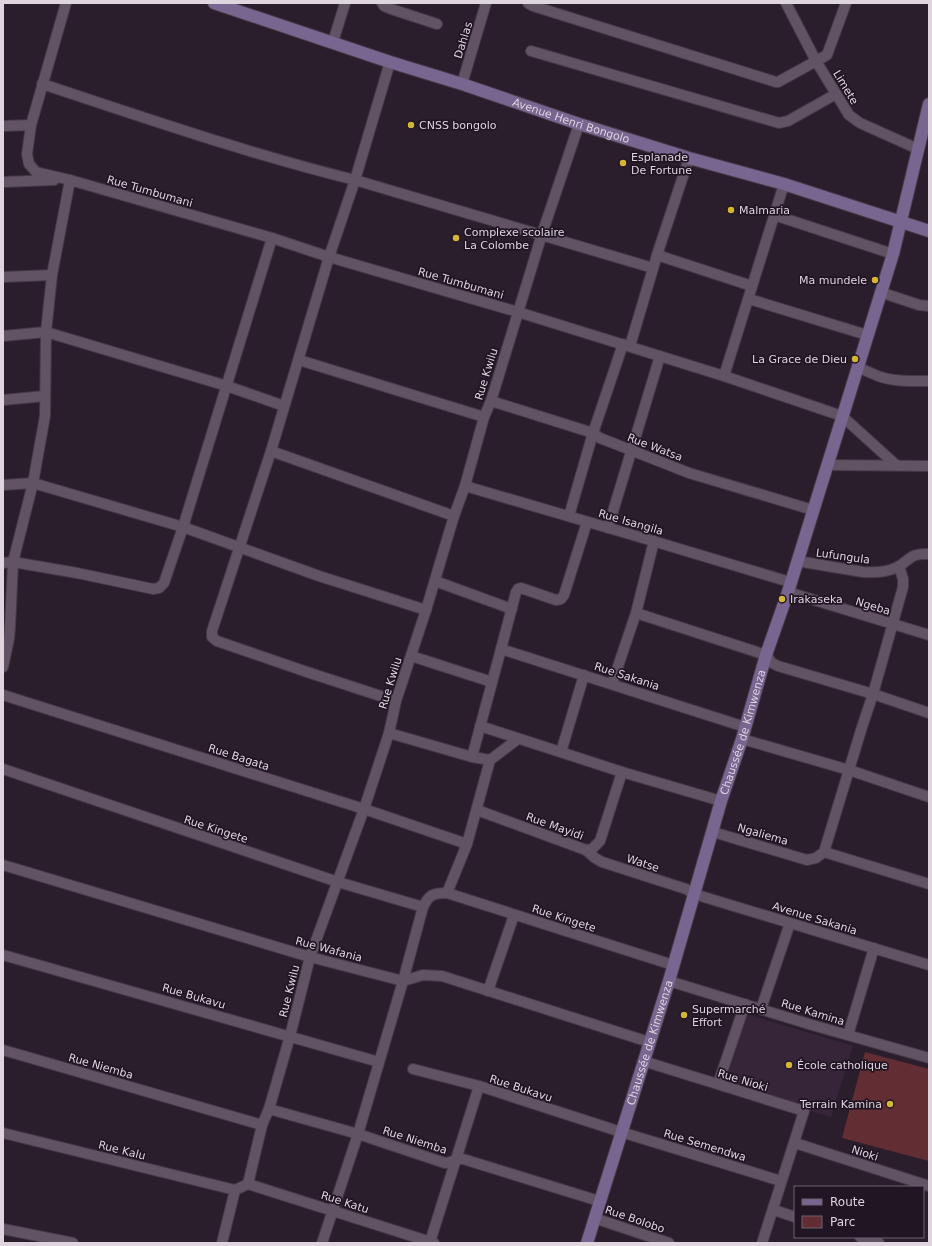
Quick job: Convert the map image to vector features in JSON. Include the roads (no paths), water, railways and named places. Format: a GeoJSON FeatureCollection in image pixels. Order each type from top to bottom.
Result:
{"type":"FeatureCollection","features":[{"type":"Feature","properties":{"kind":"street"},"geometry":{"type":"LineString","coordinates":[[66,3],[31,125],[27,154],[29,164],[36,172],[70,180]]}},
{"type":"Feature","properties":{"kind":"street","name":"Avenue Henri Bongolo"},"geometry":{"type":"LineString","coordinates":[[214,3],[579,124],[689,158],[784,184],[929,231]]}},
{"type":"Feature","properties":{"kind":"street"},"geometry":{"type":"LineString","coordinates":[[333,42],[345,3]]}},
{"type":"Feature","properties":{"kind":"street"},"geometry":{"type":"LineString","coordinates":[[382,3],[384,6],[391,9],[437,24]]}},
{"type":"Feature","properties":{"kind":"street","name":"Dahlas"},"geometry":{"type":"LineString","coordinates":[[462,84],[486,3]]}},
{"type":"Feature","properties":{"kind":"street"},"geometry":{"type":"LineString","coordinates":[[528,3],[533,6],[776,82],[824,57],[828,52],[846,3]]}},
{"type":"Feature","properties":{"kind":"street","name":"Limete"},"geometry":{"type":"LineString","coordinates":[[786,3],[816,61],[845,110],[853,119],[918,149]]}},
{"type":"Feature","properties":{"kind":"street"},"geometry":{"type":"LineString","coordinates":[[531,51],[779,124],[788,121],[836,94]]}},
{"type":"Feature","properties":{"kind":"street"},"geometry":{"type":"LineString","coordinates":[[390,62],[355,180],[329,257],[271,451],[212,632],[212,637],[217,641],[396,701]]}},
{"type":"Feature","properties":{"kind":"street"},"geometry":{"type":"LineString","coordinates":[[42,84],[154,121],[314,170],[355,180],[654,268]]}},
{"type":"Feature","properties":{"kind":"street","name":"Chaussée de Kimwenza"},"geometry":{"type":"LineString","coordinates":[[586,1243],[669,981],[721,801],[742,739],[766,655],[789,587],[893,254],[929,104]]}},
{"type":"Feature","properties":{"kind":"street","name":"Rue Kwilu"},"geometry":{"type":"LineString","coordinates":[[248,1184],[262,1125],[269,1109],[290,1036],[310,957],[364,809],[389,733],[396,701],[435,581],[484,417],[491,402],[542,234],[579,124]]}},
{"type":"Feature","properties":{"kind":"street"},"geometry":{"type":"LineString","coordinates":[[3,126],[31,125]]}},
{"type":"Feature","properties":{"kind":"street"},"geometry":{"type":"LineString","coordinates":[[568,516],[592,433],[654,268],[689,158]]}},
{"type":"Feature","properties":{"kind":"street"},"geometry":{"type":"LineString","coordinates":[[3,182],[70,180]]}},
{"type":"Feature","properties":{"kind":"street"},"geometry":{"type":"LineString","coordinates":[[3,667],[10,633],[8,563],[33,483],[45,416],[46,332],[52,274],[70,180]]}},
{"type":"Feature","properties":{"kind":"street","name":"Rue Tumbumani"},"geometry":{"type":"LineString","coordinates":[[70,180],[272,238],[329,257],[626,345],[842,416]]}},
{"type":"Feature","properties":{"kind":"street"},"geometry":{"type":"LineString","coordinates":[[724,376],[784,184]]}},
{"type":"Feature","properties":{"kind":"street"},"geometry":{"type":"LineString","coordinates":[[774,215],[893,254]]}},
{"type":"Feature","properties":{"kind":"street"},"geometry":{"type":"LineString","coordinates":[[8,563],[77,573],[153,589],[159,588],[164,583],[183,527],[272,238]]}},
{"type":"Feature","properties":{"kind":"street"},"geometry":{"type":"LineString","coordinates":[[657,255],[752,286]]}},
{"type":"Feature","properties":{"kind":"street"},"geometry":{"type":"LineString","coordinates":[[3,277],[52,274]]}},
{"type":"Feature","properties":{"kind":"street"},"geometry":{"type":"LineString","coordinates":[[880,292],[919,305],[929,306]]}},
{"type":"Feature","properties":{"kind":"street"},"geometry":{"type":"LineString","coordinates":[[749,299],[867,335]]}},
{"type":"Feature","properties":{"kind":"street"},"geometry":{"type":"LineString","coordinates":[[3,336],[46,332],[227,386],[284,406]]}},
{"type":"Feature","properties":{"kind":"street"},"geometry":{"type":"LineString","coordinates":[[608,528],[660,356]]}},
{"type":"Feature","properties":{"kind":"street"},"geometry":{"type":"LineString","coordinates":[[299,360],[484,417]]}},
{"type":"Feature","properties":{"kind":"street"},"geometry":{"type":"LineString","coordinates":[[857,366],[878,376],[890,379],[929,381]]}},
{"type":"Feature","properties":{"kind":"street"},"geometry":{"type":"LineString","coordinates":[[3,400],[46,396]]}},
{"type":"Feature","properties":{"kind":"street","name":"Rue Watsa"},"geometry":{"type":"LineString","coordinates":[[491,402],[592,433],[631,451],[689,473],[813,510]]}},
{"type":"Feature","properties":{"kind":"street"},"geometry":{"type":"LineString","coordinates":[[842,416],[896,465]]}},
{"type":"Feature","properties":{"kind":"street"},"geometry":{"type":"LineString","coordinates":[[271,451],[454,516]]}},
{"type":"Feature","properties":{"kind":"street"},"geometry":{"type":"LineString","coordinates":[[827,465],[929,466]]}},
{"type":"Feature","properties":{"kind":"street"},"geometry":{"type":"LineString","coordinates":[[3,485],[33,483],[183,527],[319,576],[426,610]]}},
{"type":"Feature","properties":{"kind":"street","name":"Rue Isangila"},"geometry":{"type":"LineString","coordinates":[[464,486],[654,541],[789,587]]}},
{"type":"Feature","properties":{"kind":"street"},"geometry":{"type":"LineString","coordinates":[[472,757],[516,592],[521,588],[556,600],[561,599],[564,595],[587,522]]}},
{"type":"Feature","properties":{"kind":"street"},"geometry":{"type":"LineString","coordinates":[[612,684],[636,612],[654,541]]}},
{"type":"Feature","properties":{"kind":"street","name":"Lufungula"},"geometry":{"type":"LineString","coordinates":[[797,561],[863,572],[882,571],[899,566],[915,555],[929,554]]}},
{"type":"Feature","properties":{"kind":"street"},"geometry":{"type":"LineString","coordinates":[[899,566],[903,579],[903,587],[873,694],[824,852],[929,884]]}},
{"type":"Feature","properties":{"kind":"street"},"geometry":{"type":"LineString","coordinates":[[435,581],[512,609]]}},
{"type":"Feature","properties":{"kind":"street","name":"Ngeba"},"geometry":{"type":"LineString","coordinates":[[789,587],[892,624],[929,635]]}},
{"type":"Feature","properties":{"kind":"street"},"geometry":{"type":"LineString","coordinates":[[636,612],[766,655],[772,664],[873,694],[929,713]]}},
{"type":"Feature","properties":{"kind":"street","name":"Rue Sakania"},"geometry":{"type":"LineString","coordinates":[[502,649],[745,727]]}},
{"type":"Feature","properties":{"kind":"street"},"geometry":{"type":"LineString","coordinates":[[411,656],[492,682]]}},
{"type":"Feature","properties":{"kind":"street"},"geometry":{"type":"LineString","coordinates":[[561,752],[584,675]]}},
{"type":"Feature","properties":{"kind":"street","name":"Rue Bagata"},"geometry":{"type":"LineString","coordinates":[[3,695],[364,809],[467,844]]}},
{"type":"Feature","properties":{"kind":"street"},"geometry":{"type":"LineString","coordinates":[[480,726],[622,772],[721,801]]}},
{"type":"Feature","properties":{"kind":"street"},"geometry":{"type":"LineString","coordinates":[[389,733],[472,757],[490,760]]}},
{"type":"Feature","properties":{"kind":"street"},"geometry":{"type":"LineString","coordinates":[[322,1243],[358,1134],[423,907],[427,899],[432,895],[447,893],[467,844],[490,760],[518,739]]}},
{"type":"Feature","properties":{"kind":"street"},"geometry":{"type":"LineString","coordinates":[[742,739],[849,770],[929,797]]}},
{"type":"Feature","properties":{"kind":"street","name":"Rue Kingete"},"geometry":{"type":"LineString","coordinates":[[3,768],[338,882],[423,907]]}},
{"type":"Feature","properties":{"kind":"street","name":"Rue Mayidi"},"geometry":{"type":"LineString","coordinates":[[477,810],[586,850],[592,849],[600,841],[622,772]]}},
{"type":"Feature","properties":{"kind":"street","name":"Ngaliema"},"geometry":{"type":"LineString","coordinates":[[713,832],[808,860],[816,858],[824,852]]}},
{"type":"Feature","properties":{"kind":"street","name":"Watse"},"geometry":{"type":"LineString","coordinates":[[586,850],[602,862],[686,889],[694,894]]}},
{"type":"Feature","properties":{"kind":"street","name":"Rue Wafania"},"geometry":{"type":"LineString","coordinates":[[3,865],[310,957],[403,981]]}},
{"type":"Feature","properties":{"kind":"street","name":"Rue Kingete"},"geometry":{"type":"LineString","coordinates":[[447,893],[673,965]]}},
{"type":"Feature","properties":{"kind":"street","name":"Avenue Sakania"},"geometry":{"type":"LineString","coordinates":[[694,894],[929,965]]}},
{"type":"Feature","properties":{"kind":"street"},"geometry":{"type":"LineString","coordinates":[[488,991],[514,915]]}},
{"type":"Feature","properties":{"kind":"street"},"geometry":{"type":"LineString","coordinates":[[761,1009],[790,923]]}},
{"type":"Feature","properties":{"kind":"street"},"geometry":{"type":"LineString","coordinates":[[848,1035],[874,948]]}},
{"type":"Feature","properties":{"kind":"street","name":"Rue Bukavu"},"geometry":{"type":"LineString","coordinates":[[3,955],[379,1062]]}},
{"type":"Feature","properties":{"kind":"street"},"geometry":{"type":"LineString","coordinates":[[403,981],[423,975],[442,976],[649,1042]]}},
{"type":"Feature","properties":{"kind":"street","name":"Rue Kamina"},"geometry":{"type":"LineString","coordinates":[[669,981],[929,1058]]}},
{"type":"Feature","properties":{"kind":"street"},"geometry":{"type":"LineString","coordinates":[[718,1084],[745,1004]]}},
{"type":"Feature","properties":{"kind":"street","name":"Rue Niemba"},"geometry":{"type":"LineString","coordinates":[[3,1050],[262,1125]]}},
{"type":"Feature","properties":{"kind":"street","name":"Rue Nioki"},"geometry":{"type":"LineString","coordinates":[[643,1061],[804,1112],[795,1143]]}},
{"type":"Feature","properties":{"kind":"street","name":"Rue Bukavu"},"geometry":{"type":"LineString","coordinates":[[413,1069],[479,1086],[621,1132]]}},
{"type":"Feature","properties":{"kind":"street"},"geometry":{"type":"LineString","coordinates":[[432,1242],[455,1160],[479,1086]]}},
{"type":"Feature","properties":{"kind":"street","name":"Rue Niemba"},"geometry":{"type":"LineString","coordinates":[[269,1109],[358,1134],[445,1163],[463,1159],[599,1201]]}},
{"type":"Feature","properties":{"kind":"street","name":"Rue Semendwa"},"geometry":{"type":"LineString","coordinates":[[621,1132],[781,1181]]}},
{"type":"Feature","properties":{"kind":"street","name":"Rue Kalu"},"geometry":{"type":"LineString","coordinates":[[3,1133],[235,1190]]}},
{"type":"Feature","properties":{"kind":"street"},"geometry":{"type":"LineString","coordinates":[[762,1243],[774,1210],[781,1181],[795,1143]]}},
{"type":"Feature","properties":{"kind":"street","name":"Nioki"},"geometry":{"type":"LineString","coordinates":[[795,1143],[929,1186]]}},
{"type":"Feature","properties":{"kind":"street"},"geometry":{"type":"LineString","coordinates":[[222,1243],[235,1190],[248,1184]]}},
{"type":"Feature","properties":{"kind":"street","name":"Rue Katu"},"geometry":{"type":"LineString","coordinates":[[248,1184],[432,1242]]}},
{"type":"Feature","properties":{"kind":"street"},"geometry":{"type":"LineString","coordinates":[[774,1210],[794,1217]]}},
{"type":"Feature","properties":{"kind":"street","name":"Rue Bolobo"},"geometry":{"type":"LineString","coordinates":[[594,1218],[669,1243]]}},
{"type":"Feature","properties":{"kind":"street"},"geometry":{"type":"LineString","coordinates":[[3,1229],[73,1243]]}},
{"type":"Feature","properties":{"kind":"street"},"geometry":{"type":"LineString","coordinates":[[863,1238],[879,1243]]}},
{"type":"Feature","properties":{"kind":"place","name":"CNSS bongolo"},"geometry":{"type":"Point","coordinates":[411,125]}},
{"type":"Feature","properties":{"kind":"place","name":"Esplanade De Fortune"},"geometry":{"type":"Point","coordinates":[623,163]}},
{"type":"Feature","properties":{"kind":"place","name":"Malmaria"},"geometry":{"type":"Point","coordinates":[731,210]}},
{"type":"Feature","properties":{"kind":"place","name":"Complexe scolaire La Colombe"},"geometry":{"type":"Point","coordinates":[456,238]}},
{"type":"Feature","properties":{"kind":"place","name":"Ma mundele"},"geometry":{"type":"Point","coordinates":[875,280]}},
{"type":"Feature","properties":{"kind":"place","name":"La Grace de Dieu"},"geometry":{"type":"Point","coordinates":[855,359]}},
{"type":"Feature","properties":{"kind":"place","name":"Irakaseka"},"geometry":{"type":"Point","coordinates":[782,599]}},
{"type":"Feature","properties":{"kind":"place","name":"Supermarché Effort"},"geometry":{"type":"Point","coordinates":[684,1015]}},
{"type":"Feature","properties":{"kind":"place","name":"École catholique"},"geometry":{"type":"Point","coordinates":[789,1065]}},
{"type":"Feature","properties":{"kind":"place","name":"Terrain Kamina"},"geometry":{"type":"Point","coordinates":[890,1104]}}]}
